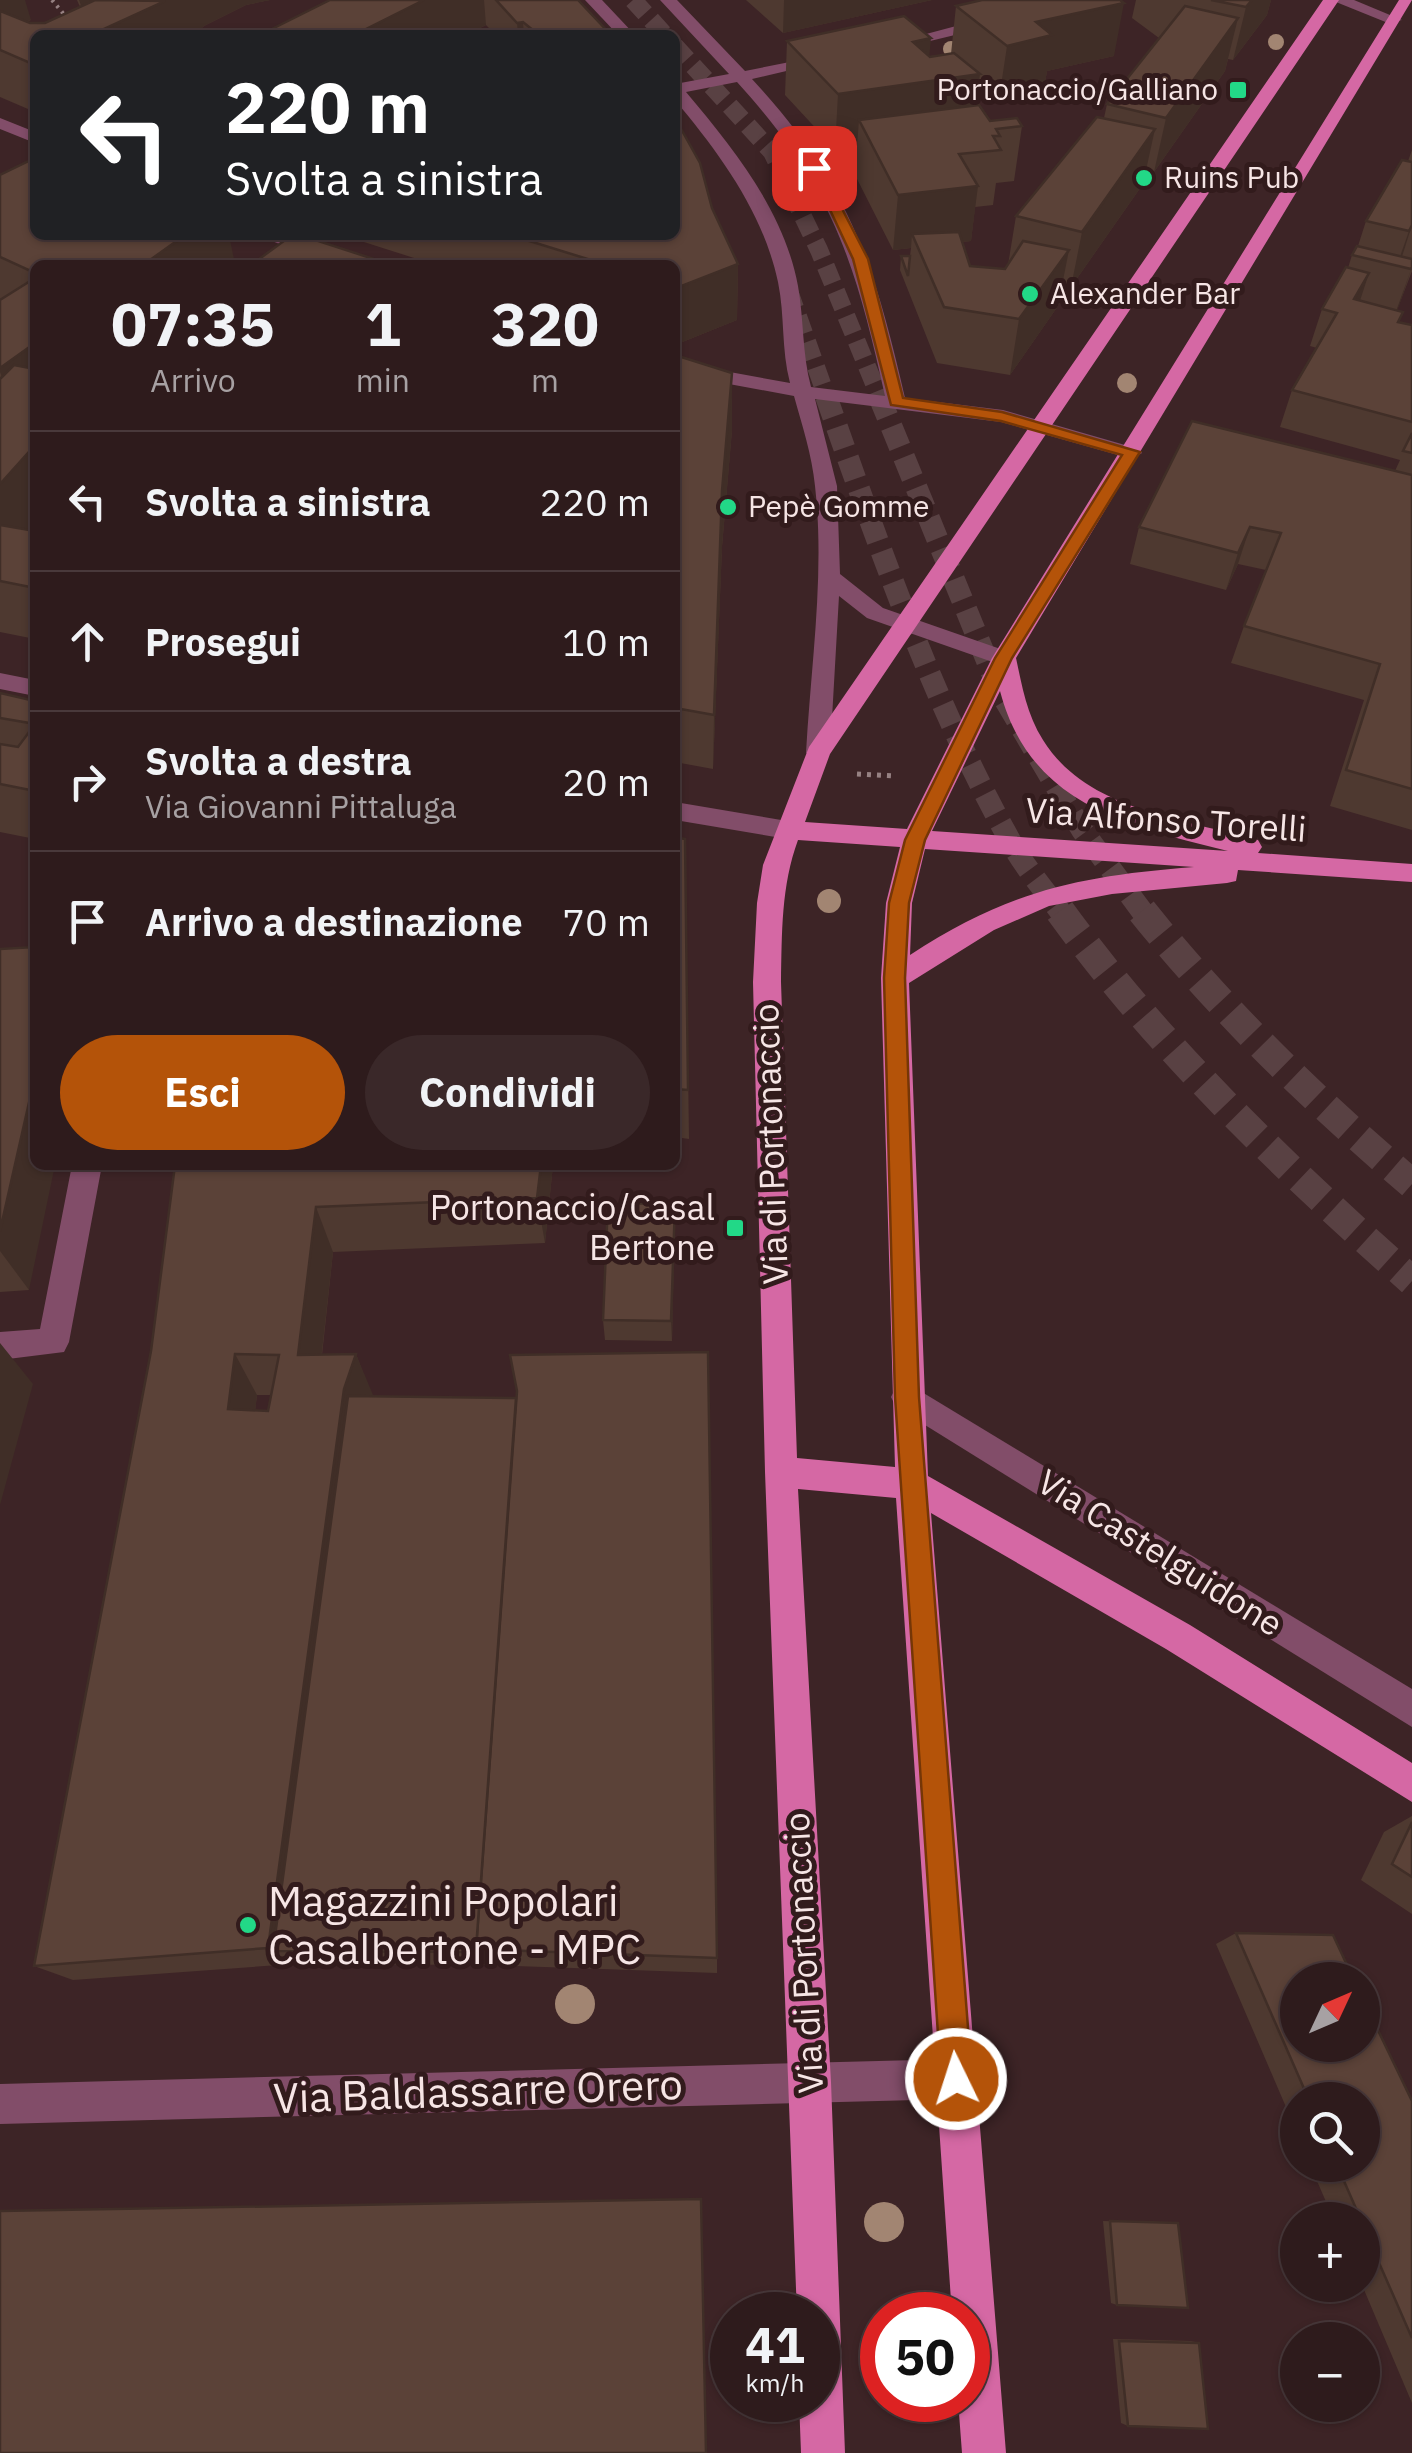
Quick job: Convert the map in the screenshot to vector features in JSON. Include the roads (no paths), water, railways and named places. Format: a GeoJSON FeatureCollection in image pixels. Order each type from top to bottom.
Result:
{"type":"FeatureCollection","features":[{"type":"Feature","properties":{"kind":"main road","name":"Via di Portonaccio"},"geometry":{"type":"LineString","coordinates":[[823,2453],[811,2082],[781,1472],[767,982],[770,903],[787,830],[818,753],[1331,0]]}},
{"type":"Feature","properties":{"kind":"main road"},"geometry":{"type":"LineString","coordinates":[[984,2453],[907,1397],[895,978],[899,903],[915,840],[1004,658],[1407,0]]}},
{"type":"Feature","properties":{"kind":"main road"},"geometry":{"type":"LineString","coordinates":[[1004,658],[1014,701],[1038,752],[1057,773],[1089,795],[1169,824],[1315,865]]}},
{"type":"Feature","properties":{"kind":"main road","name":"Via Alfonso Torelli"},"geometry":{"type":"LineString","coordinates":[[787,830],[1412,873]]}},
{"type":"Feature","properties":{"kind":"main road"},"geometry":{"type":"LineString","coordinates":[[895,978],[986,921],[1060,893],[1315,865]]}},
{"type":"Feature","properties":{"kind":"main road"},"geometry":{"type":"LineString","coordinates":[[781,1472],[912,1484],[1178,1637],[1412,1784]]}},
{"type":"Feature","properties":{"kind":"street"},"geometry":{"type":"LineString","coordinates":[[593,0],[622,30]]}},
{"type":"Feature","properties":{"kind":"street"},"geometry":{"type":"LineString","coordinates":[[668,0],[788,128],[848,228],[866,274],[896,401]]}},
{"type":"Feature","properties":{"kind":"street"},"geometry":{"type":"LineString","coordinates":[[1339,0],[1394,20]]}},
{"type":"Feature","properties":{"kind":"street"},"geometry":{"type":"LineString","coordinates":[[874,49],[1009,18]]}},
{"type":"Feature","properties":{"kind":"street"},"geometry":{"type":"LineString","coordinates":[[680,88],[836,58]]}},
{"type":"Feature","properties":{"kind":"street"},"geometry":{"type":"LineString","coordinates":[[680,95],[734,160],[765,217],[786,278],[792,351],[826,484],[818,753]]}},
{"type":"Feature","properties":{"kind":"street"},"geometry":{"type":"LineString","coordinates":[[0,122],[30,136]]}},
{"type":"Feature","properties":{"kind":"street"},"geometry":{"type":"LineString","coordinates":[[280,240],[336,260]]}},
{"type":"Feature","properties":{"kind":"street"},"geometry":{"type":"LineString","coordinates":[[680,369],[805,392],[896,401],[1039,425],[1132,452]]}},
{"type":"Feature","properties":{"kind":"street"},"geometry":{"type":"LineString","coordinates":[[826,574],[875,613],[1004,658]]}},
{"type":"Feature","properties":{"kind":"street"},"geometry":{"type":"LineString","coordinates":[[0,681],[30,687]]}},
{"type":"Feature","properties":{"kind":"street"},"geometry":{"type":"LineString","coordinates":[[680,813],[787,830]]}},
{"type":"Feature","properties":{"kind":"street"},"geometry":{"type":"LineString","coordinates":[[0,1346],[54,1342],[87,1170]]}},
{"type":"Feature","properties":{"kind":"street","name":"Via Castelguidone"},"geometry":{"type":"LineString","coordinates":[[907,1397],[1412,1709]]}},
{"type":"Feature","properties":{"kind":"street","name":"Via Baldassarre Orero"},"geometry":{"type":"LineString","coordinates":[[0,2104],[956,2079]]}},
{"type":"Feature","properties":{"kind":"tunnel"},"geometry":{"type":"LineString","coordinates":[[633,0],[660,30]]}},
{"type":"Feature","properties":{"kind":"tunnel"},"geometry":{"type":"LineString","coordinates":[[680,51],[772,152],[819,250],[880,398]]}},
{"type":"Feature","properties":{"kind":"tunnel"},"geometry":{"type":"LineString","coordinates":[[789,291],[827,398]]}},
{"type":"Feature","properties":{"kind":"tunnel"},"geometry":{"type":"LineString","coordinates":[[826,396],[910,625],[958,737],[1013,846],[1062,914]]}},
{"type":"Feature","properties":{"kind":"tunnel"},"geometry":{"type":"LineString","coordinates":[[879,396],[999,690],[1082,830],[1144,914]]}},
{"type":"Feature","properties":{"kind":"tunnel"},"geometry":{"type":"LineString","coordinates":[[1060,911],[1140,1012],[1226,1106],[1412,1281]]}},
{"type":"Feature","properties":{"kind":"tunnel"},"geometry":{"type":"LineString","coordinates":[[1142,911],[1271,1054],[1412,1184]]}},
{"type":"Feature","properties":{"kind":"place","name":"Portonaccio/Galliano"},"geometry":{"type":"Point","coordinates":[1238,90]}},
{"type":"Feature","properties":{"kind":"place","name":"Ruins Pub"},"geometry":{"type":"Point","coordinates":[1144,178]}},
{"type":"Feature","properties":{"kind":"place","name":"Alexander Bar"},"geometry":{"type":"Point","coordinates":[1030,294]}},
{"type":"Feature","properties":{"kind":"place","name":"Pepè Gomme"},"geometry":{"type":"Point","coordinates":[728,507]}},
{"type":"Feature","properties":{"kind":"place","name":"Portonaccio/Casal Bertone"},"geometry":{"type":"Point","coordinates":[735,1228]}},
{"type":"Feature","properties":{"kind":"place","name":"Magazzini Popolari Casalbertone - MPC"},"geometry":{"type":"Point","coordinates":[248,1925]}}]}
